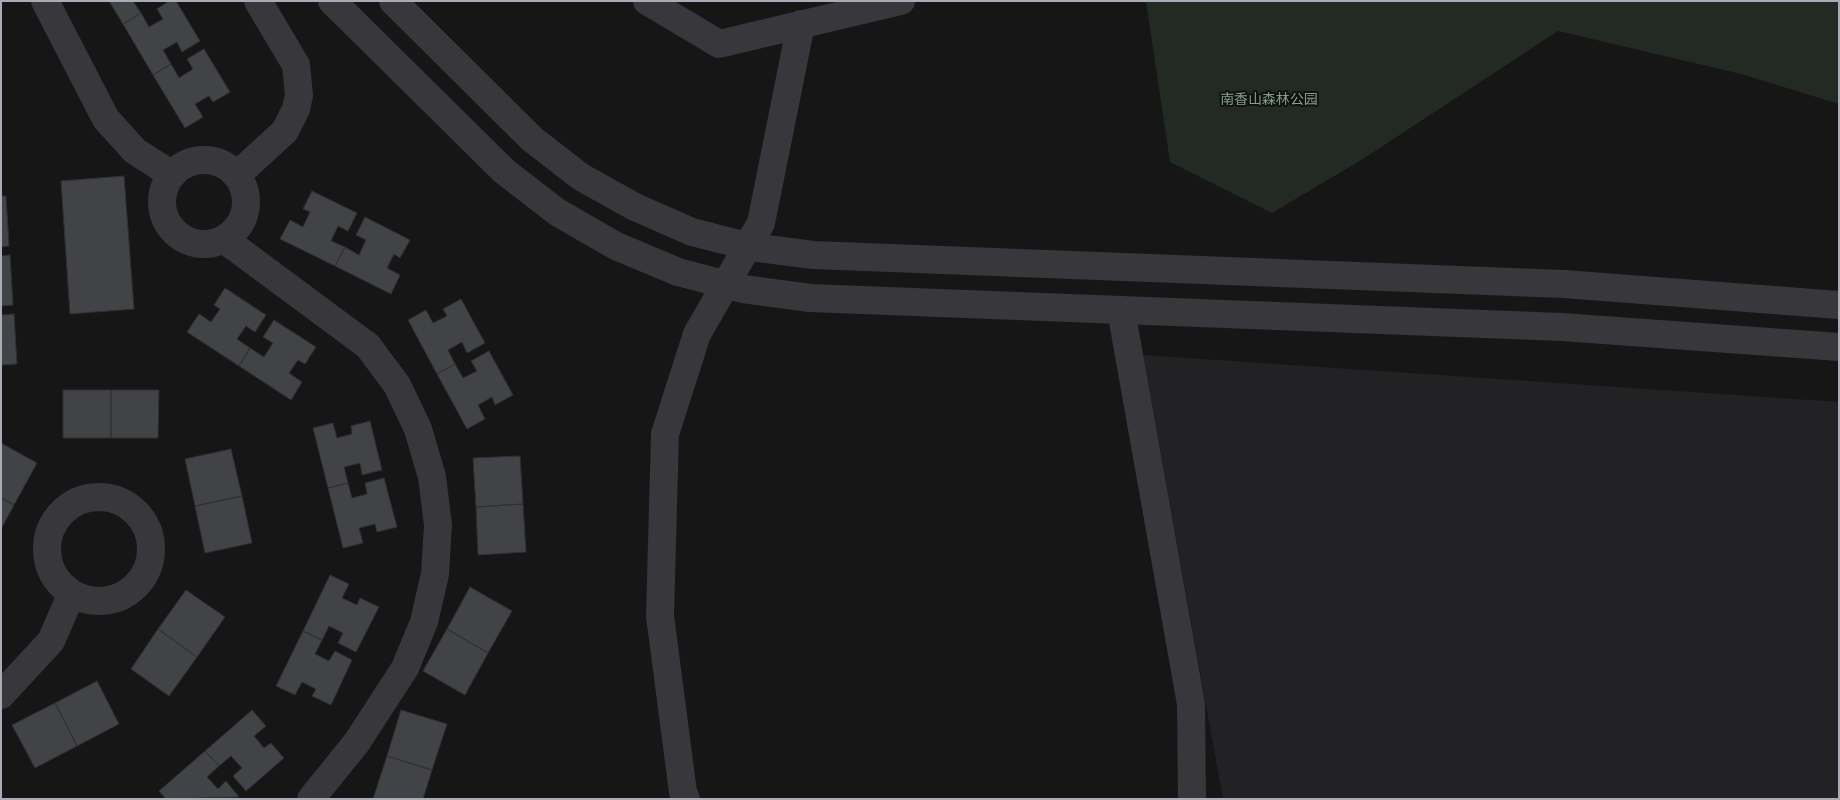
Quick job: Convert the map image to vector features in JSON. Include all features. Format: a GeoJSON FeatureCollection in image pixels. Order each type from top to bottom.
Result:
{"type":"FeatureCollection","features":[{"type":"Feature","properties":{"kind":"street"},"geometry":{"type":"LineString","coordinates":[[45,1],[106,118],[135,151],[171,174]]}},
{"type":"Feature","properties":{"kind":"street"},"geometry":{"type":"LineString","coordinates":[[237,175],[285,131],[292,121],[299,95],[296,65],[258,1]]}},
{"type":"Feature","properties":{"kind":"street"},"geometry":{"type":"LineString","coordinates":[[393,1],[532,139],[581,176],[635,208],[692,232],[752,247],[813,255],[1514,282],[1839,305]]}},
{"type":"Feature","properties":{"kind":"street"},"geometry":{"type":"LineString","coordinates":[[647,1],[719,44],[901,1]]}},
{"type":"Feature","properties":{"kind":"street"},"geometry":{"type":"LineString","coordinates":[[336,6],[512,177],[557,212],[608,241],[678,272],[744,289],[810,298],[1511,324],[1839,347]]}},
{"type":"Feature","properties":{"kind":"street"},"geometry":{"type":"LineString","coordinates":[[686,799],[683,792],[660,616],[664,434],[697,334],[761,223],[801,24]]}},
{"type":"Feature","properties":{"kind":"street"},"geometry":{"type":"LineString","coordinates":[[204,159],[222,164],[237,175],[245,192],[246,210],[238,228],[225,240],[201,246],[178,238],[164,219],[161,195],[171,174],[186,163],[204,159]]}},
{"type":"Feature","properties":{"kind":"street"},"geometry":{"type":"LineString","coordinates":[[225,240],[368,346],[397,386],[418,430],[432,477],[438,525],[435,574],[424,622],[405,668],[357,742],[311,799]]}},
{"type":"Feature","properties":{"kind":"street"},"geometry":{"type":"LineString","coordinates":[[1121,310],[1191,704],[1192,799]]}},
{"type":"Feature","properties":{"kind":"street"},"geometry":{"type":"LineString","coordinates":[[1,695],[51,641],[71,595]]}},
{"type":"Feature","properties":{"kind":"shaded area"},"geometry":{"type":"Polygon","coordinates":[[[1143,355],[1839,402],[1839,799],[1223,799],[1143,355]]]}},
{"type":"Feature","properties":{"kind":"green space","name":"南香山森林公园"},"geometry":{"type":"Polygon","coordinates":[[[1146,1],[1839,1],[1839,104],[1741,74],[1558,31],[1363,159],[1272,213],[1170,162],[1146,1]]]}},
{"type":"Feature","properties":{"kind":"building"},"geometry":{"type":"Polygon","coordinates":[[[109,1],[133,1],[141,13],[123,24],[109,1]]]}},
{"type":"Feature","properties":{"kind":"building"},"geometry":{"type":"Polygon","coordinates":[[[169,1],[176,1],[200,41],[182,52],[177,42],[163,50],[171,64],[153,75],[123,24],[141,13],[149,27],[163,19],[157,9],[169,1]]]}},
{"type":"Feature","properties":{"kind":"building"},"geometry":{"type":"Polygon","coordinates":[[[204,49],[230,92],[213,102],[209,96],[195,104],[203,117],[185,128],[153,75],[171,64],[179,78],[193,69],[187,59],[204,49]]]}},
{"type":"Feature","properties":{"kind":"building"},"geometry":{"type":"Polygon","coordinates":[[[124,176],[134,309],[70,314],[61,181],[124,176]]]}},
{"type":"Feature","properties":{"kind":"building"},"geometry":{"type":"Polygon","coordinates":[[[312,191],[357,213],[348,231],[338,226],[331,241],[345,247],[335,266],[280,239],[290,220],[303,227],[310,212],[303,209],[312,191]]]}},
{"type":"Feature","properties":{"kind":"building"},"geometry":{"type":"Polygon","coordinates":[[[1,196],[6,196],[9,246],[1,247],[1,196]]]}},
{"type":"Feature","properties":{"kind":"building"},"geometry":{"type":"Polygon","coordinates":[[[365,217],[410,240],[400,258],[394,254],[387,268],[400,275],[391,294],[335,266],[345,247],[359,255],[366,240],[356,235],[365,217]]]}},
{"type":"Feature","properties":{"kind":"building"},"geometry":{"type":"Polygon","coordinates":[[[10,255],[13,305],[1,306],[1,256],[10,255]]]}},
{"type":"Feature","properties":{"kind":"building"},"geometry":{"type":"Polygon","coordinates":[[[225,288],[266,315],[255,332],[246,326],[237,339],[250,348],[239,366],[187,332],[199,314],[211,322],[220,309],[214,305],[225,288]]]}},
{"type":"Feature","properties":{"kind":"building"},"geometry":{"type":"Polygon","coordinates":[[[461,299],[485,343],[467,353],[462,342],[448,350],[455,364],[437,374],[408,320],[426,310],[433,323],[447,316],[443,309],[461,299]]]}},
{"type":"Feature","properties":{"kind":"building"},"geometry":{"type":"Polygon","coordinates":[[[14,314],[17,364],[1,365],[1,315],[14,314]]]}},
{"type":"Feature","properties":{"kind":"building"},"geometry":{"type":"Polygon","coordinates":[[[274,320],[316,347],[305,364],[298,360],[289,373],[302,382],[291,400],[239,366],[250,348],[264,357],[273,343],[263,337],[274,320]]]}},
{"type":"Feature","properties":{"kind":"building"},"geometry":{"type":"Polygon","coordinates":[[[489,351],[513,395],[495,405],[492,397],[478,405],[485,419],[467,429],[437,374],[455,364],[463,378],[477,371],[471,361],[489,351]]]}},
{"type":"Feature","properties":{"kind":"building"},"geometry":{"type":"Polygon","coordinates":[[[63,390],[111,390],[111,438],[63,438],[63,390]]]}},
{"type":"Feature","properties":{"kind":"building"},"geometry":{"type":"Polygon","coordinates":[[[111,390],[159,390],[158,438],[111,438],[111,390]]]}},
{"type":"Feature","properties":{"kind":"building"},"geometry":{"type":"Polygon","coordinates":[[[370,421],[382,470],[362,475],[360,463],[344,467],[348,483],[328,488],[313,428],[333,423],[337,438],[352,434],[351,426],[370,421]]]}},
{"type":"Feature","properties":{"kind":"building"},"geometry":{"type":"Polygon","coordinates":[[[1,443],[37,463],[14,505],[1,498],[1,443]]]}},
{"type":"Feature","properties":{"kind":"building"},"geometry":{"type":"Polygon","coordinates":[[[231,449],[242,496],[195,506],[185,459],[231,449]]]}},
{"type":"Feature","properties":{"kind":"building"},"geometry":{"type":"Polygon","coordinates":[[[520,456],[523,504],[476,507],[473,458],[520,456]]]}},
{"type":"Feature","properties":{"kind":"building"},"geometry":{"type":"Polygon","coordinates":[[[384,478],[397,527],[377,532],[375,524],[359,528],[363,543],[343,548],[328,488],[348,483],[352,498],[367,494],[365,483],[384,478]]]}},
{"type":"Feature","properties":{"kind":"building"},"geometry":{"type":"Polygon","coordinates":[[[242,496],[252,543],[205,553],[195,506],[242,496]]]}},
{"type":"Feature","properties":{"kind":"building"},"geometry":{"type":"Polygon","coordinates":[[[1,498],[14,505],[1,529],[1,498]]]}},
{"type":"Feature","properties":{"kind":"building"},"geometry":{"type":"Polygon","coordinates":[[[523,504],[526,552],[478,555],[476,507],[523,504]]]}},
{"type":"Feature","properties":{"kind":"building"},"geometry":{"type":"Polygon","coordinates":[[[330,575],[349,584],[342,598],[357,605],[360,598],[379,607],[356,652],[338,643],[343,633],[329,626],[322,640],[303,631],[330,575]]]}},
{"type":"Feature","properties":{"kind":"building"},"geometry":{"type":"Polygon","coordinates":[[[470,587],[512,611],[488,653],[447,629],[470,587]]]}},
{"type":"Feature","properties":{"kind":"building"},"geometry":{"type":"Polygon","coordinates":[[[186,590],[225,617],[197,657],[158,629],[186,590]]]}},
{"type":"Feature","properties":{"kind":"building"},"geometry":{"type":"Polygon","coordinates":[[[158,629],[197,657],[169,696],[131,669],[158,629]]]}},
{"type":"Feature","properties":{"kind":"building"},"geometry":{"type":"Polygon","coordinates":[[[447,629],[488,653],[465,695],[423,671],[447,629]]]}},
{"type":"Feature","properties":{"kind":"building"},"geometry":{"type":"Polygon","coordinates":[[[303,631],[322,640],[315,654],[329,661],[335,651],[352,660],[331,705],[312,696],[316,689],[302,682],[295,695],[276,686],[303,631]]]}},
{"type":"Feature","properties":{"kind":"building"},"geometry":{"type":"Polygon","coordinates":[[[97,681],[119,724],[77,746],[55,703],[97,681]]]}},
{"type":"Feature","properties":{"kind":"building"},"geometry":{"type":"Polygon","coordinates":[[[55,703],[77,746],[35,768],[12,725],[55,703]]]}},
{"type":"Feature","properties":{"kind":"building"},"geometry":{"type":"Polygon","coordinates":[[[252,710],[266,726],[254,736],[264,748],[271,743],[284,758],[246,791],[233,776],[242,768],[231,756],[219,766],[205,751],[252,710]]]}},
{"type":"Feature","properties":{"kind":"building"},"geometry":{"type":"Polygon","coordinates":[[[401,710],[447,724],[432,770],[387,756],[401,710]]]}},
{"type":"Feature","properties":{"kind":"building"},"geometry":{"type":"Polygon","coordinates":[[[205,751],[219,766],[207,777],[218,789],[226,781],[239,797],[166,799],[159,791],[205,751]]]}},
{"type":"Feature","properties":{"kind":"building"},"geometry":{"type":"Polygon","coordinates":[[[387,756],[432,770],[423,799],[373,799],[387,756]]]}}]}
